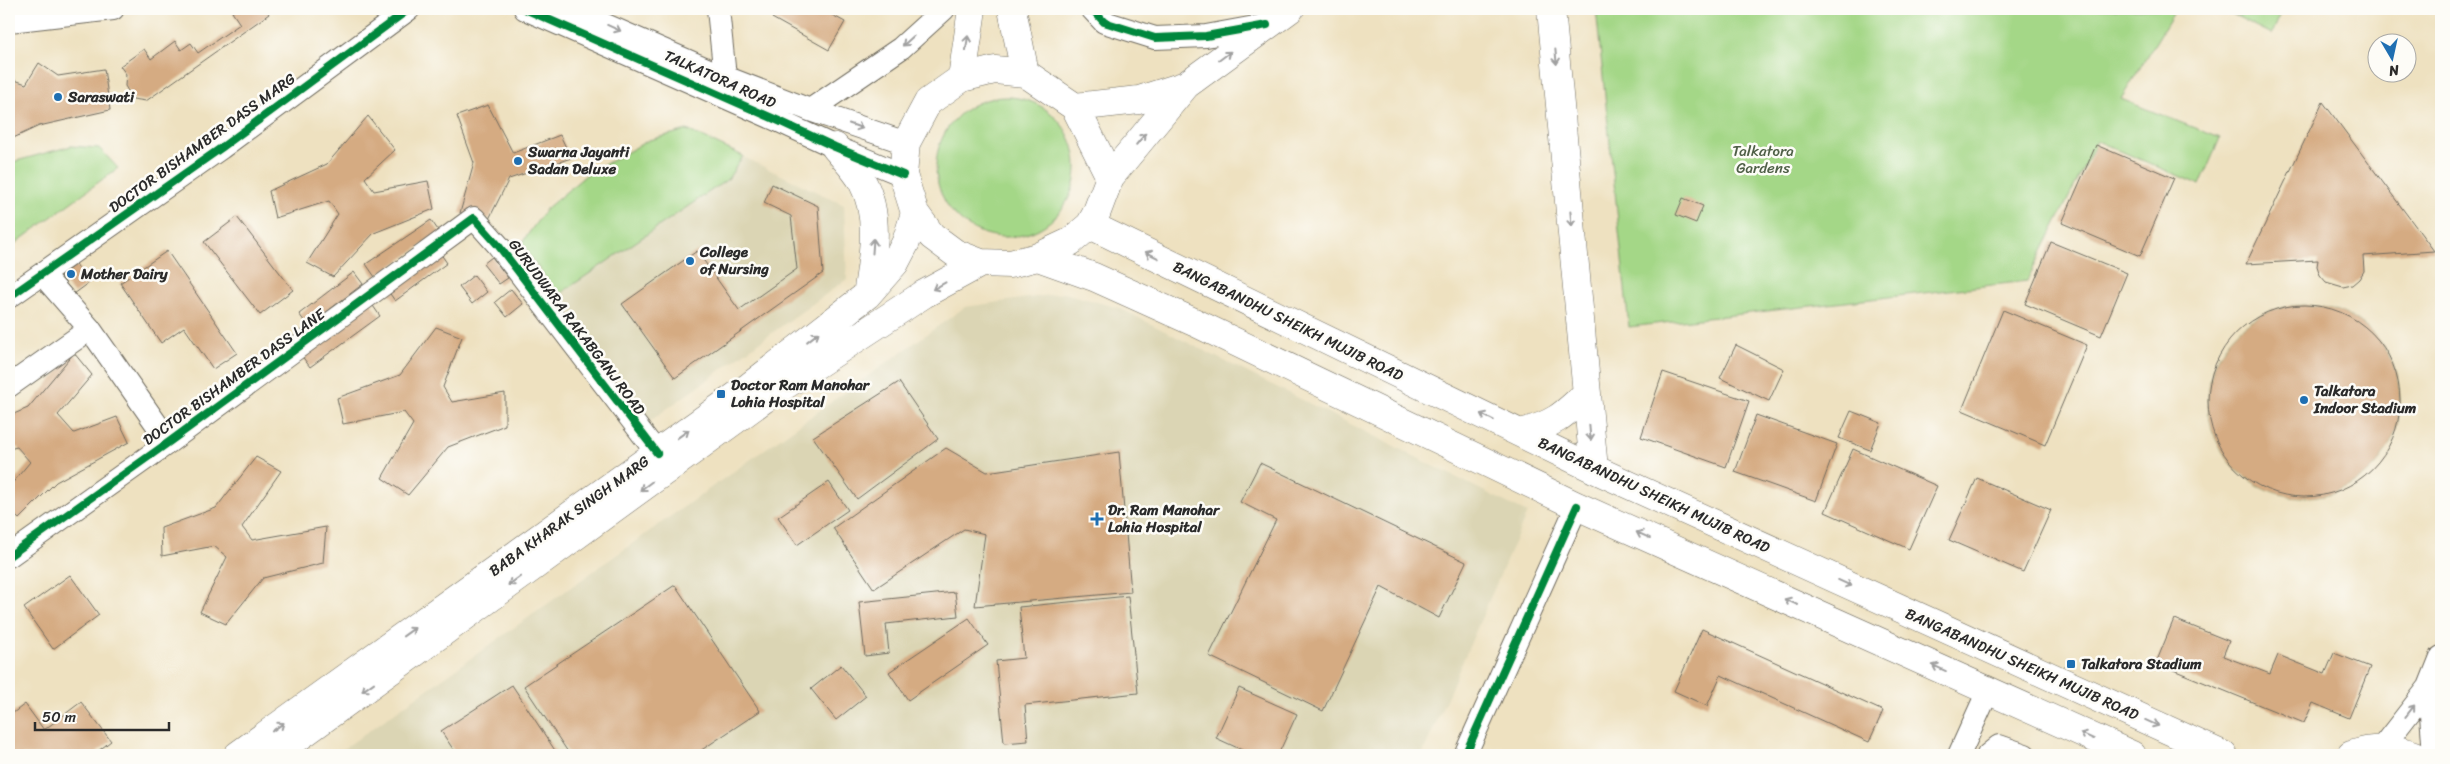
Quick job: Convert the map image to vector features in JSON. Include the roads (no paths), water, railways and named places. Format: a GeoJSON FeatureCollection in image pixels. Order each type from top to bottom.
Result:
{"type":"FeatureCollection","features":[{"type":"Feature","properties":{"kind":"main road"},"geometry":{"type":"LineString","coordinates":[[962,78],[972,9]]}},
{"type":"Feature","properties":{"kind":"main road"},"geometry":{"type":"LineString","coordinates":[[1012,9],[1025,73]]}},
{"type":"Feature","properties":{"kind":"main road"},"geometry":{"type":"LineString","coordinates":[[1110,177],[1075,107],[1025,73],[995,70],[962,78],[928,102],[906,143],[904,175],[915,213],[932,236],[954,253],[982,262],[1010,264],[1038,257],[1070,242],[1090,225],[1110,177],[1186,85],[1290,9]]}},
{"type":"Feature","properties":{"kind":"main road"},"geometry":{"type":"LineString","coordinates":[[1551,9],[1594,469]]}},
{"type":"Feature","properties":{"kind":"main road"},"geometry":{"type":"LineString","coordinates":[[1075,107],[1139,100],[1186,85]]}},
{"type":"Feature","properties":{"kind":"main road"},"geometry":{"type":"LineString","coordinates":[[835,147],[861,179],[873,213],[872,264],[867,295]]}},
{"type":"Feature","properties":{"kind":"main road","name":"BABA KHARAK SINGH MARG"},"geometry":{"type":"LineString","coordinates":[[238,755],[750,386],[867,295],[895,263],[906,242],[915,213]]}},
{"type":"Feature","properties":{"kind":"main road","name":"BANGABANDHU SHEIKH MUJIB ROAD"},"geometry":{"type":"LineString","coordinates":[[1090,225],[1594,469],[2223,755]]}},
{"type":"Feature","properties":{"kind":"main road"},"geometry":{"type":"LineString","coordinates":[[1038,257],[1094,277],[1196,323],[1578,506],[2132,755]]}},
{"type":"Feature","properties":{"kind":"main road","name":"BABA KHARAK SINGH MARG"},"geometry":{"type":"LineString","coordinates":[[274,755],[764,399],[924,294],[982,262]]}},
{"type":"Feature","properties":{"kind":"main road"},"geometry":{"type":"LineString","coordinates":[[1520,433],[1543,427],[1554,421],[1587,393]]}},
{"type":"Feature","properties":{"kind":"main road"},"geometry":{"type":"LineString","coordinates":[[2351,755],[2380,750],[2406,752],[2415,755]]}},
{"type":"Feature","properties":{"kind":"street"},"geometry":{"type":"LineString","coordinates":[[9,20],[113,9]]}},
{"type":"Feature","properties":{"kind":"street","name":"DOCTOR BISHAMBER DASS MARG"},"geometry":{"type":"LineString","coordinates":[[9,297],[221,148],[409,9]]}},
{"type":"Feature","properties":{"kind":"street","name":"TALKATORA ROAD"},"geometry":{"type":"LineString","coordinates":[[525,9],[835,147],[904,175]]}},
{"type":"Feature","properties":{"kind":"street","name":"TALKATORA ROAD"},"geometry":{"type":"LineString","coordinates":[[569,9],[725,77],[810,110],[906,143]]}},
{"type":"Feature","properties":{"kind":"street"},"geometry":{"type":"LineString","coordinates":[[718,9],[725,77]]}},
{"type":"Feature","properties":{"kind":"street"},"geometry":{"type":"LineString","coordinates":[[810,110],[901,48],[944,9]]}},
{"type":"Feature","properties":{"kind":"street"},"geometry":{"type":"LineString","coordinates":[[1100,13],[1155,38],[1206,36],[1267,24]]}},
{"type":"Feature","properties":{"kind":"street","name":"DOCTOR BISHAMBER DASS LANE"},"geometry":{"type":"LineString","coordinates":[[9,556],[170,442],[474,218]]}},
{"type":"Feature","properties":{"kind":"street","name":"GURUDWARA RAKABGANJ ROAD"},"geometry":{"type":"LineString","coordinates":[[474,218],[498,245],[657,453]]}},
{"type":"Feature","properties":{"kind":"street"},"geometry":{"type":"LineString","coordinates":[[42,274],[90,329],[170,442]]}},
{"type":"Feature","properties":{"kind":"street"},"geometry":{"type":"LineString","coordinates":[[9,386],[90,329]]}},
{"type":"Feature","properties":{"kind":"street"},"geometry":{"type":"LineString","coordinates":[[1465,755],[1578,506]]}},
{"type":"Feature","properties":{"kind":"street"},"geometry":{"type":"LineString","coordinates":[[2380,750],[2429,687],[2441,657]]}},
{"type":"Feature","properties":{"kind":"street"},"geometry":{"type":"LineString","coordinates":[[2429,687],[2434,755]]}},
{"type":"Feature","properties":{"kind":"street"},"geometry":{"type":"LineString","coordinates":[[1959,755],[1988,691]]}},
{"type":"Feature","properties":{"kind":"street"},"geometry":{"type":"LineString","coordinates":[[1988,755],[1999,746],[2025,755]]}},
{"type":"Feature","properties":{"kind":"place","name":"Saraswati"},"geometry":{"type":"Point","coordinates":[58,97]}},
{"type":"Feature","properties":{"kind":"place","name":"Swarna Jayanti Sadan Deluxe"},"geometry":{"type":"Point","coordinates":[518,161]}},
{"type":"Feature","properties":{"kind":"place","name":"College of Nursing"},"geometry":{"type":"Point","coordinates":[690,261]}},
{"type":"Feature","properties":{"kind":"place","name":"Mother Dairy"},"geometry":{"type":"Point","coordinates":[71,274]}},
{"type":"Feature","properties":{"kind":"place","name":"Doctor Ram Manohar Lohia Hospital"},"geometry":{"type":"Point","coordinates":[721,394]}},
{"type":"Feature","properties":{"kind":"place","name":"Talkatora Indoor Stadium"},"geometry":{"type":"Point","coordinates":[2304,400]}},
{"type":"Feature","properties":{"kind":"place","name":"Dr. Ram Manohar Lohia Hospital"},"geometry":{"type":"Point","coordinates":[1097,519]}},
{"type":"Feature","properties":{"kind":"place","name":"Talkatora Stadium"},"geometry":{"type":"Point","coordinates":[2071,664]}},
{"type":"Feature","properties":{"kind":"park label","name":"Talkatora Gardens"},"geometry":{"type":"Point","coordinates":[1763,160]}}]}
